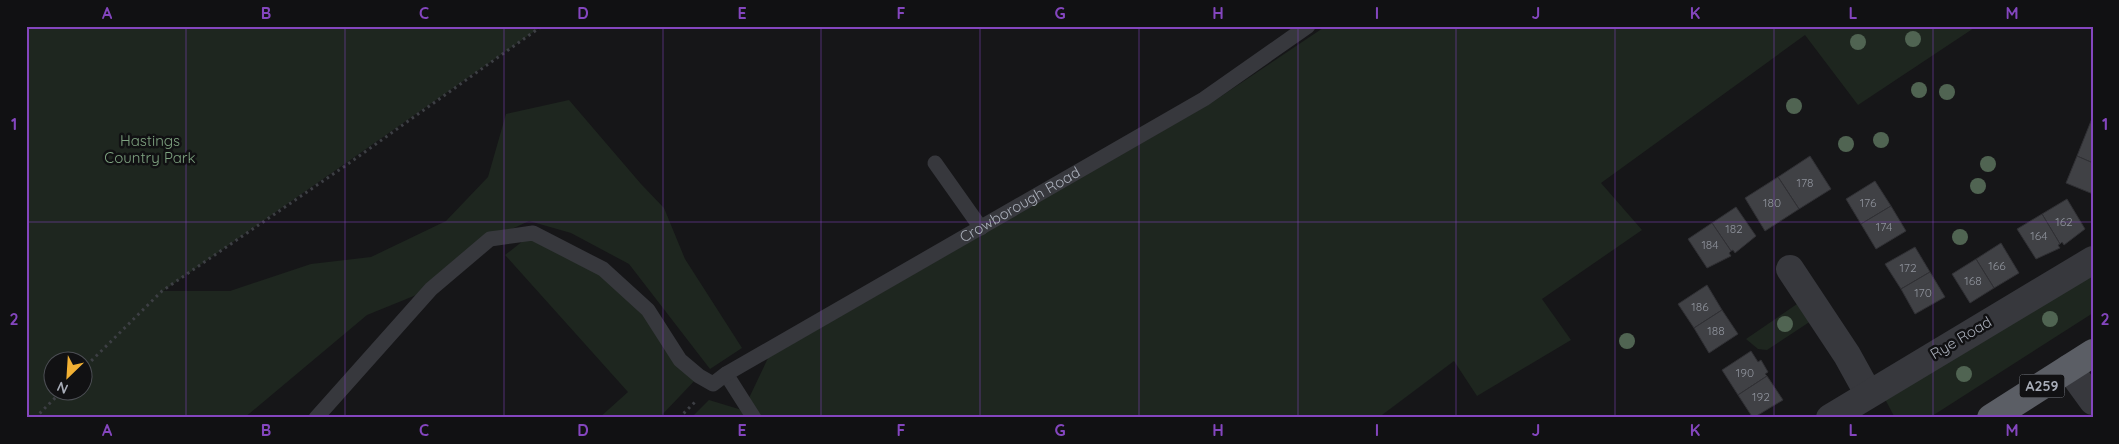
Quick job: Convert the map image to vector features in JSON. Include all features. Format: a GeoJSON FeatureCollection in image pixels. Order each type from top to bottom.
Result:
{"type":"FeatureCollection","features":[{"type":"Feature","properties":{"kind":"highway","name":"A259"},"geometry":{"type":"LineString","coordinates":[[1991,418],[2093,353]]}},
{"type":"Feature","properties":{"kind":"street","name":"Rye Road"},"geometry":{"type":"LineString","coordinates":[[1830,418],[1868,393],[2093,260]]}},
{"type":"Feature","properties":{"kind":"street"},"geometry":{"type":"LineString","coordinates":[[1790,269],[1847,355],[1868,393]]}},
{"type":"Feature","properties":{"kind":"street"},"geometry":{"type":"LineString","coordinates":[[2069,368],[2093,401]]}},
{"type":"Feature","properties":{"kind":"lane","name":"Crowborough Road"},"geometry":{"type":"LineString","coordinates":[[316,418],[431,290],[482,245],[490,239],[533,233],[603,269],[648,310],[680,360],[698,376],[713,384],[726,374],[1204,99],[1308,26]]}},
{"type":"Feature","properties":{"kind":"lane"},"geometry":{"type":"LineString","coordinates":[[935,163],[981,228]]}},
{"type":"Feature","properties":{"kind":"lane"},"geometry":{"type":"LineString","coordinates":[[726,374],[754,418]]}},
{"type":"Feature","properties":{"kind":"path"},"geometry":{"type":"LineString","coordinates":[[92,360],[162,291],[345,166],[542,26]]}},
{"type":"Feature","properties":{"kind":"path"},"geometry":{"type":"LineString","coordinates":[[35,418],[51,402]]}},
{"type":"Feature","properties":{"kind":"green space","name":"Hastings Country Park"},"geometry":{"type":"Polygon","coordinates":[[[26,26],[542,26],[163,291],[230,291],[311,264],[371,257],[446,221],[488,177],[506,114],[569,100],[664,208],[685,259],[742,348],[710,369],[629,264],[571,233],[529,221],[490,239],[431,289],[367,315],[244,418],[26,418],[26,26]]]}},
{"type":"Feature","properties":{"kind":"green space"},"geometry":{"type":"Polygon","coordinates":[[[1326,26],[1977,26],[1858,105],[1805,35],[1601,183],[1642,230],[1542,299],[1571,340],[1477,396],[1454,361],[1378,418],[762,418],[749,398],[768,358],[1208,105],[1326,26]]]}},
{"type":"Feature","properties":{"kind":"green space"},"geometry":{"type":"Polygon","coordinates":[[[533,233],[603,269],[699,376],[659,418],[599,418],[628,392],[505,255],[533,233]]]}},
{"type":"Feature","properties":{"kind":"green space"},"geometry":{"type":"Polygon","coordinates":[[[2093,273],[2093,313],[1929,418],[1895,418],[1885,399],[2093,273]]]}},
{"type":"Feature","properties":{"kind":"green space"},"geometry":{"type":"Polygon","coordinates":[[[1797,304],[1811,321],[1767,350],[1758,349],[1746,339],[1797,304]]]}},
{"type":"Feature","properties":{"kind":"green space"},"geometry":{"type":"Polygon","coordinates":[[[709,400],[742,410],[747,418],[691,418],[709,400]]]}},
{"type":"Feature","properties":{"kind":"building"},"geometry":{"type":"Polygon","coordinates":[[[2093,116],[2093,163],[2077,156],[2093,116]]]}},
{"type":"Feature","properties":{"kind":"building"},"geometry":{"type":"Polygon","coordinates":[[[1810,156],[1831,189],[1799,209],[1778,177],[1810,156]]]}},
{"type":"Feature","properties":{"kind":"building"},"geometry":{"type":"Polygon","coordinates":[[[2077,156],[2093,163],[2093,194],[2066,183],[2077,156]]]}},
{"type":"Feature","properties":{"kind":"building"},"geometry":{"type":"Polygon","coordinates":[[[1778,177],[1799,209],[1765,231],[1745,198],[1778,177]]]}},
{"type":"Feature","properties":{"kind":"building"},"geometry":{"type":"Polygon","coordinates":[[[1875,181],[1891,206],[1861,224],[1846,199],[1875,181]]]}},
{"type":"Feature","properties":{"kind":"building"},"geometry":{"type":"Polygon","coordinates":[[[2067,199],[2085,229],[2064,245],[2062,242],[2060,244],[2042,214],[2067,199]]]}},
{"type":"Feature","properties":{"kind":"building"},"geometry":{"type":"Polygon","coordinates":[[[1891,206],[1906,231],[1876,249],[1861,224],[1891,206]]]}},
{"type":"Feature","properties":{"kind":"building"},"geometry":{"type":"Polygon","coordinates":[[[1736,207],[1756,236],[1735,253],[1733,250],[1731,251],[1712,223],[1736,207]]]}},
{"type":"Feature","properties":{"kind":"building"},"geometry":{"type":"Polygon","coordinates":[[[2042,214],[2060,244],[2058,245],[2060,248],[2036,259],[2017,229],[2042,214]]]}},
{"type":"Feature","properties":{"kind":"building"},"geometry":{"type":"Polygon","coordinates":[[[1712,223],[1731,251],[1729,253],[1731,256],[1707,268],[1688,239],[1712,223]]]}},
{"type":"Feature","properties":{"kind":"building"},"geometry":{"type":"Polygon","coordinates":[[[2001,243],[2019,273],[1994,288],[1976,259],[2001,243]]]}},
{"type":"Feature","properties":{"kind":"building"},"geometry":{"type":"Polygon","coordinates":[[[1915,247],[1930,272],[1901,289],[1885,264],[1915,247]]]}},
{"type":"Feature","properties":{"kind":"building"},"geometry":{"type":"Polygon","coordinates":[[[1976,259],[1994,288],[1970,303],[1952,274],[1976,259]]]}},
{"type":"Feature","properties":{"kind":"building"},"geometry":{"type":"Polygon","coordinates":[[[1930,272],[1945,297],[1915,314],[1901,289],[1930,272]]]}},
{"type":"Feature","properties":{"kind":"building"},"geometry":{"type":"Polygon","coordinates":[[[1707,285],[1722,310],[1694,328],[1678,304],[1707,285]]]}},
{"type":"Feature","properties":{"kind":"building"},"geometry":{"type":"Polygon","coordinates":[[[1722,310],[1738,334],[1709,353],[1694,328],[1722,310]]]}},
{"type":"Feature","properties":{"kind":"building"},"geometry":{"type":"Polygon","coordinates":[[[1751,351],[1758,362],[1761,360],[1768,372],[1765,374],[1767,376],[1738,395],[1722,370],[1751,351]]]}},
{"type":"Feature","properties":{"kind":"building"},"geometry":{"type":"Polygon","coordinates":[[[1767,376],[1783,400],[1753,418],[1738,395],[1767,376]]]}}]}
